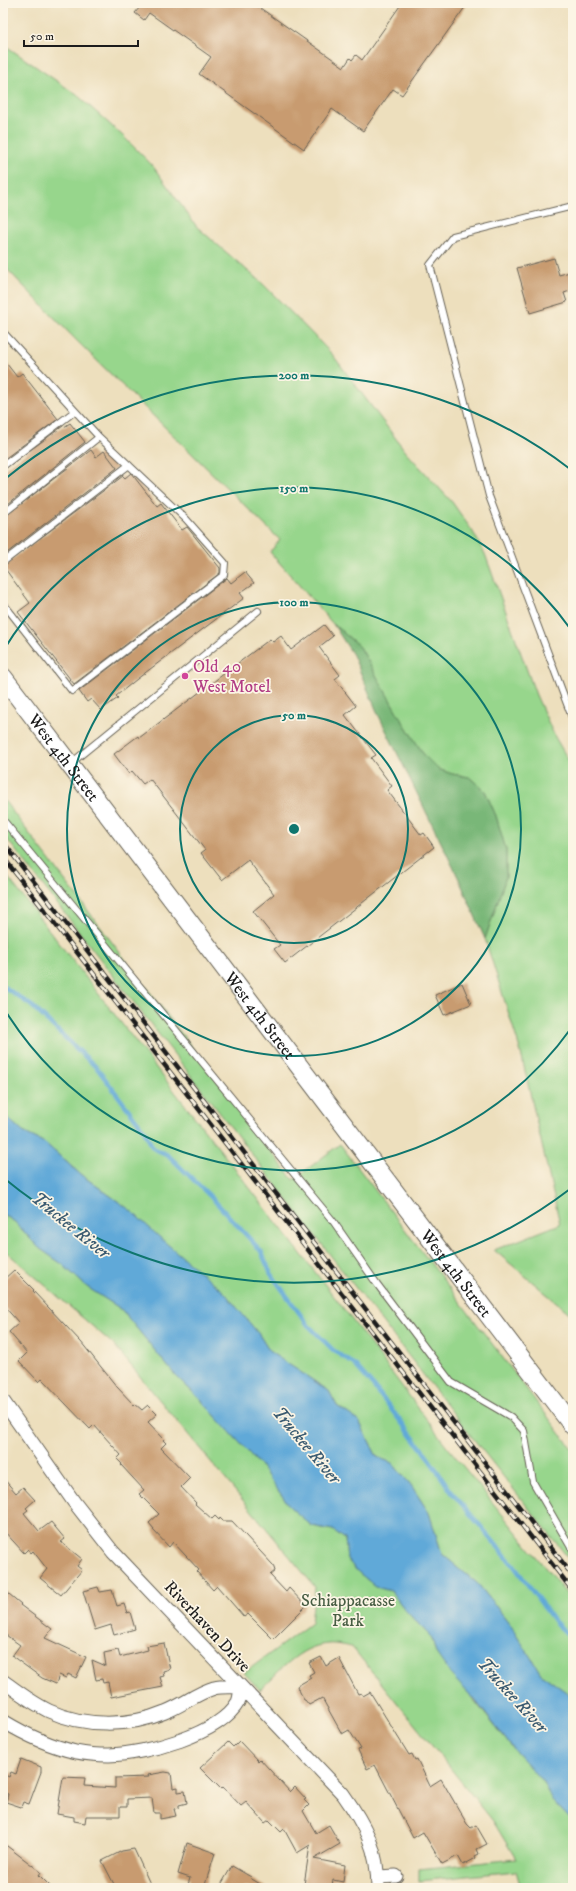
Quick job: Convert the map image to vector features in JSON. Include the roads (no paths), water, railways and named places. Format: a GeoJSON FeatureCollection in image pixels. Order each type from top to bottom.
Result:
{"type":"FeatureCollection","features":[{"type":"Feature","properties":{"kind":"main road","name":"West 4th Street"},"geometry":{"type":"LineString","coordinates":[[3,678],[573,1426]]}},
{"type":"Feature","properties":{"kind":"main road","name":"West 4th Street"},"geometry":{"type":"LineString","coordinates":[[518,1352],[573,1416]]}},
{"type":"Feature","properties":{"kind":"street","name":"Riverhaven Drive"},"geometry":{"type":"LineString","coordinates":[[3,1401],[74,1502],[113,1552],[343,1794],[360,1817],[375,1855],[378,1883]]}},
{"type":"Feature","properties":{"kind":"street"},"geometry":{"type":"LineString","coordinates":[[3,1681],[26,1698],[50,1712],[74,1719],[103,1723],[146,1719],[182,1705],[212,1689],[222,1687],[241,1687],[239,1700],[227,1716],[202,1731],[172,1743],[143,1751],[108,1755],[76,1752],[43,1743],[3,1721]]}},
{"type":"Feature","properties":{"kind":"street"},"geometry":{"type":"LineString","coordinates":[[378,1883],[396,1876]]}},
{"type":"Feature","properties":{"kind":"lane"},"geometry":{"type":"LineString","coordinates":[[573,206],[453,236],[430,265],[490,496],[573,720]]}},
{"type":"Feature","properties":{"kind":"lane"},"geometry":{"type":"LineString","coordinates":[[3,332],[99,437],[186,519],[225,563],[224,575],[72,691],[3,603]]}},
{"type":"Feature","properties":{"kind":"lane"},"geometry":{"type":"LineString","coordinates":[[3,466],[75,411]]}},
{"type":"Feature","properties":{"kind":"lane"},"geometry":{"type":"LineString","coordinates":[[3,514],[99,437]]}},
{"type":"Feature","properties":{"kind":"lane"},"geometry":{"type":"LineString","coordinates":[[3,562],[128,465]]}},
{"type":"Feature","properties":{"kind":"lane"},"geometry":{"type":"LineString","coordinates":[[69,764],[258,611]]}},
{"type":"Feature","properties":{"kind":"lane"},"geometry":{"type":"LineString","coordinates":[[3,820],[333,1222],[377,1284],[451,1382],[511,1417],[524,1431],[533,1482],[573,1551]]}},
{"type":"Feature","properties":{"kind":"water","name":"Truckee River"},"geometry":{"type":"Polygon","coordinates":[[[3,1114],[23,1132],[45,1143],[80,1174],[130,1210],[166,1243],[224,1292],[258,1333],[270,1352],[329,1391],[337,1406],[359,1421],[377,1457],[392,1463],[411,1485],[429,1513],[442,1554],[478,1584],[510,1624],[541,1674],[573,1697],[573,1822],[552,1800],[542,1781],[514,1750],[475,1700],[451,1675],[436,1653],[432,1638],[406,1611],[391,1591],[376,1587],[357,1571],[347,1559],[345,1539],[333,1530],[312,1526],[291,1508],[259,1464],[201,1400],[175,1375],[121,1309],[87,1287],[62,1264],[39,1248],[15,1222],[3,1214],[3,1114]]]}},
{"type":"Feature","properties":{"kind":"waterway"},"geometry":{"type":"LineString","coordinates":[[3,986],[32,1006],[97,1068],[144,1130],[153,1148],[168,1155],[211,1197],[261,1251],[271,1274],[308,1325],[333,1350],[355,1365],[374,1387],[422,1449],[451,1491],[514,1566],[555,1622],[573,1639]]}},
{"type":"Feature","properties":{"kind":"railway"},"geometry":{"type":"LineString","coordinates":[[3,842],[573,1576]]}},
{"type":"Feature","properties":{"kind":"railway"},"geometry":{"type":"LineString","coordinates":[[3,857],[573,1591]]}},
{"type":"Feature","properties":{"kind":"place","name":"Old 40 West Motel"},"geometry":{"type":"Point","coordinates":[185,676]}},
{"type":"Feature","properties":{"kind":"park label","name":"Schiappacasse Park"},"geometry":{"type":"Point","coordinates":[348,1610]}}]}
